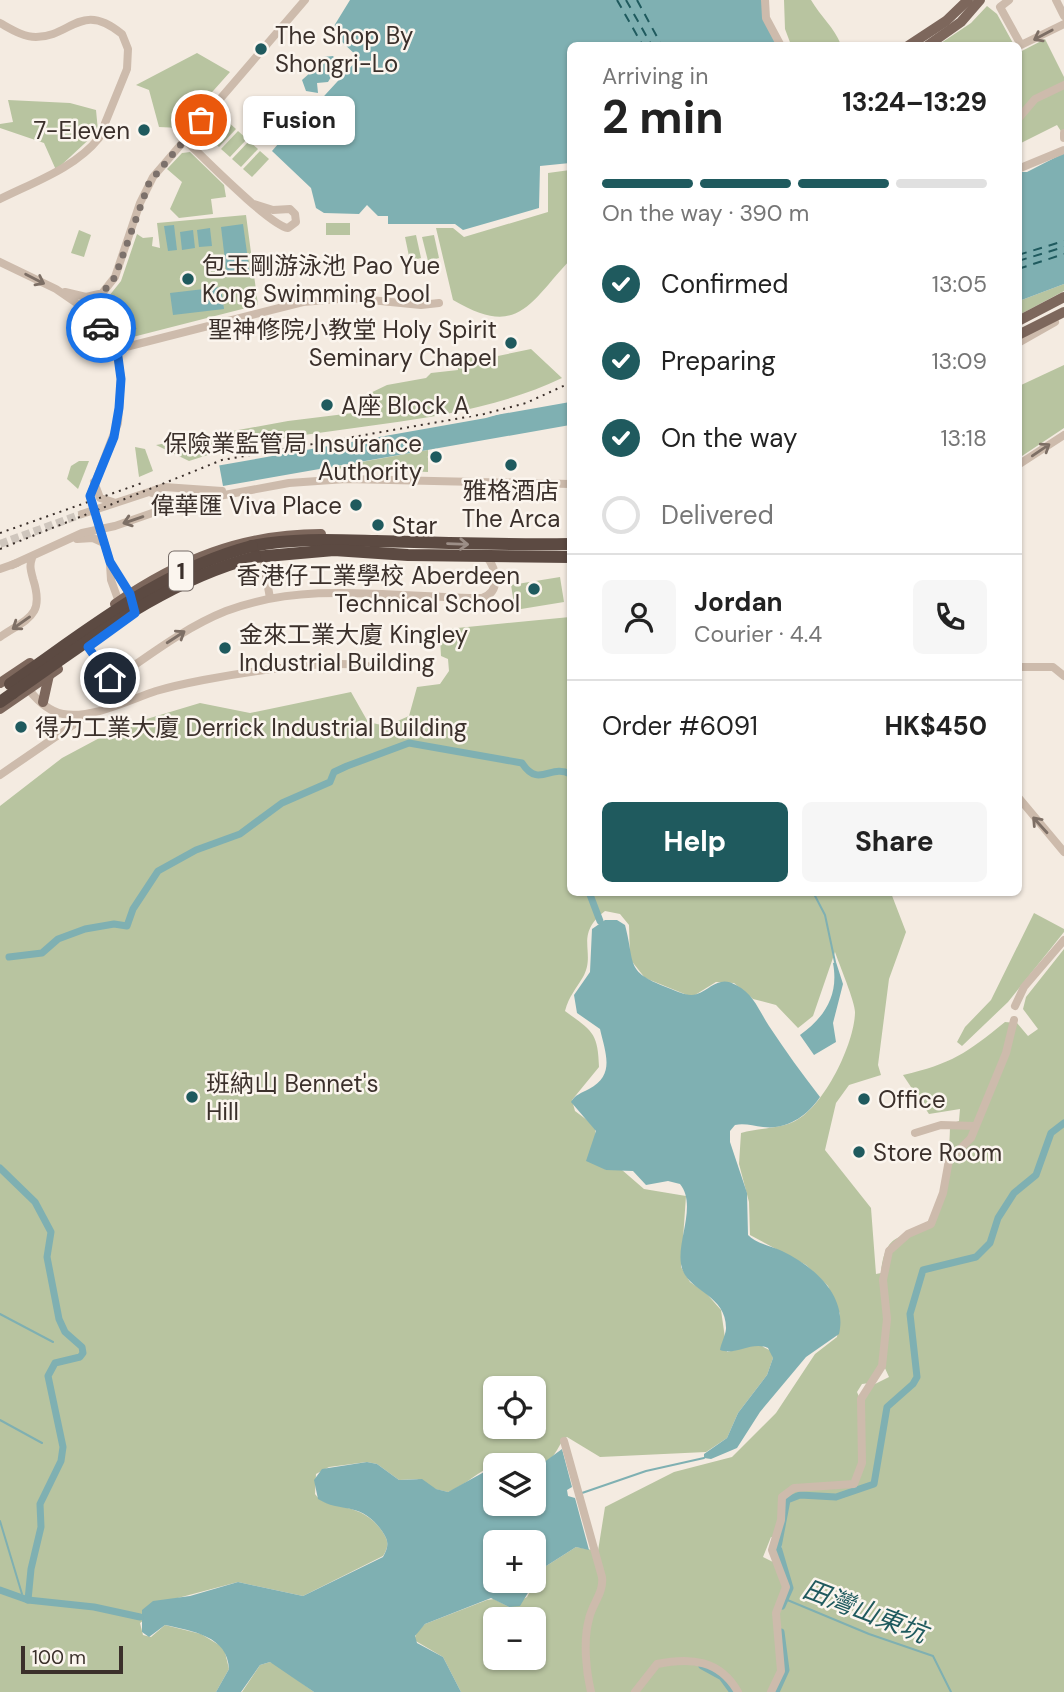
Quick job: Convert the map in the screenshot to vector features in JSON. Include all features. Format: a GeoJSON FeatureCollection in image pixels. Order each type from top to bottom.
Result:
{"type":"FeatureCollection","features":[{"type":"Feature","properties":{"kind":"highway","name":"1"},"geometry":{"type":"LineString","coordinates":[[0,702],[159,594],[210,570],[257,556],[288,541],[341,539],[498,545],[567,544]]}},
{"type":"Feature","properties":{"kind":"highway","name":"1"},"geometry":{"type":"LineString","coordinates":[[0,691],[154,584],[205,560],[334,550],[487,557],[567,557]]}},
{"type":"Feature","properties":{"kind":"main road"},"geometry":{"type":"LineString","coordinates":[[931,42],[968,0]]}},
{"type":"Feature","properties":{"kind":"main road"},"geometry":{"type":"LineString","coordinates":[[916,42],[942,30],[980,0]]}},
{"type":"Feature","properties":{"kind":"main road"},"geometry":{"type":"LineString","coordinates":[[1022,319],[1064,297]]}},
{"type":"Feature","properties":{"kind":"main road"},"geometry":{"type":"LineString","coordinates":[[1022,333],[1064,314]]}},
{"type":"Feature","properties":{"kind":"main road"},"geometry":{"type":"LineString","coordinates":[[0,683],[175,566],[242,542],[292,534],[329,534],[341,539]]}},
{"type":"Feature","properties":{"kind":"main road"},"geometry":{"type":"LineString","coordinates":[[0,709],[135,613],[175,588],[232,568],[274,559],[349,552]]}},
{"type":"Feature","properties":{"kind":"main road"},"geometry":{"type":"LineString","coordinates":[[37,659],[39,672],[48,675]]}},
{"type":"Feature","properties":{"kind":"main road"},"geometry":{"type":"LineString","coordinates":[[20,670],[32,688]]}},
{"type":"Feature","properties":{"kind":"main road"},"geometry":{"type":"LineString","coordinates":[[43,702],[48,675]]}},
{"type":"Feature","properties":{"kind":"street"},"geometry":{"type":"LineString","coordinates":[[88,311],[115,277],[149,183],[305,0]]}},
{"type":"Feature","properties":{"kind":"street"},"geometry":{"type":"LineString","coordinates":[[765,0],[766,18],[779,42]]}},
{"type":"Feature","properties":{"kind":"street"},"geometry":{"type":"LineString","coordinates":[[1009,0],[1000,7],[1019,42]]}},
{"type":"Feature","properties":{"kind":"street"},"geometry":{"type":"LineString","coordinates":[[1056,0],[1064,16]]}},
{"type":"Feature","properties":{"kind":"street"},"geometry":{"type":"LineString","coordinates":[[0,23],[34,37],[44,36],[72,22],[100,20],[122,34],[129,58],[99,138],[90,149],[71,163],[0,199]]}},
{"type":"Feature","properties":{"kind":"street"},"geometry":{"type":"LineString","coordinates":[[1022,45],[1064,24]]}},
{"type":"Feature","properties":{"kind":"street"},"geometry":{"type":"LineString","coordinates":[[1022,114],[1035,99],[1064,85]]}},
{"type":"Feature","properties":{"kind":"street"},"geometry":{"type":"LineString","coordinates":[[184,139],[254,204],[283,227],[290,227],[296,222],[295,214],[290,209],[273,210],[254,204]]}},
{"type":"Feature","properties":{"kind":"street"},"geometry":{"type":"LineString","coordinates":[[1022,167],[1064,150]]}},
{"type":"Feature","properties":{"kind":"street"},"geometry":{"type":"LineString","coordinates":[[0,262],[56,289],[88,311],[114,350],[121,379],[118,423],[90,496],[110,562],[111,580],[118,602]]}},
{"type":"Feature","properties":{"kind":"street"},"geometry":{"type":"LineString","coordinates":[[56,289],[86,297],[99,295]]}},
{"type":"Feature","properties":{"kind":"street"},"geometry":{"type":"LineString","coordinates":[[114,350],[303,302],[361,299],[421,305],[439,303]]}},
{"type":"Feature","properties":{"kind":"street"},"geometry":{"type":"LineString","coordinates":[[1022,340],[1064,314]]}},
{"type":"Feature","properties":{"kind":"street"},"geometry":{"type":"LineString","coordinates":[[1022,462],[1064,435]]}},
{"type":"Feature","properties":{"kind":"street"},"geometry":{"type":"LineString","coordinates":[[12,565],[85,532],[188,501],[299,482],[346,478],[567,484]]}},
{"type":"Feature","properties":{"kind":"street"},"geometry":{"type":"LineString","coordinates":[[94,482],[100,498],[116,503]]}},
{"type":"Feature","properties":{"kind":"street"},"geometry":{"type":"LineString","coordinates":[[82,514],[164,487],[232,492]]}},
{"type":"Feature","properties":{"kind":"street"},"geometry":{"type":"LineString","coordinates":[[184,488],[188,501]]}},
{"type":"Feature","properties":{"kind":"street"},"geometry":{"type":"LineString","coordinates":[[145,493],[162,494],[166,499],[164,510]]}},
{"type":"Feature","properties":{"kind":"street"},"geometry":{"type":"LineString","coordinates":[[72,539],[88,537],[104,543]]}},
{"type":"Feature","properties":{"kind":"street"},"geometry":{"type":"LineString","coordinates":[[0,569],[32,558],[56,545]]}},
{"type":"Feature","properties":{"kind":"street"},"geometry":{"type":"LineString","coordinates":[[257,556],[270,598]]}},
{"type":"Feature","properties":{"kind":"street"},"geometry":{"type":"LineString","coordinates":[[88,647],[110,678],[116,678],[204,621],[270,598],[330,593],[482,598],[489,596],[495,588],[495,568],[487,557]]}},
{"type":"Feature","properties":{"kind":"street"},"geometry":{"type":"LineString","coordinates":[[0,637],[37,609],[39,600],[29,565],[32,558]]}},
{"type":"Feature","properties":{"kind":"street"},"geometry":{"type":"LineString","coordinates":[[110,562],[130,594],[135,613]]}},
{"type":"Feature","properties":{"kind":"street"},"geometry":{"type":"LineString","coordinates":[[32,688],[43,702],[63,714],[91,712],[191,682],[340,663],[365,664],[378,668]]}},
{"type":"Feature","properties":{"kind":"street"},"geometry":{"type":"LineString","coordinates":[[1022,667],[1053,667],[1064,676]]}},
{"type":"Feature","properties":{"kind":"street"},"geometry":{"type":"LineString","coordinates":[[0,775],[91,712]]}},
{"type":"Feature","properties":{"kind":"street"},"geometry":{"type":"LineString","coordinates":[[1022,802],[1064,852]]}},
{"type":"Feature","properties":{"kind":"street"},"geometry":{"type":"LineString","coordinates":[[1016,1006],[1024,987],[1064,940]]}},
{"type":"Feature","properties":{"kind":"street"},"geometry":{"type":"LineString","coordinates":[[771,1692],[781,1671],[776,1613],[786,1588],[784,1575],[772,1550],[781,1520],[782,1497],[794,1488],[854,1484],[862,1463],[861,1399],[882,1366],[887,1319],[883,1280],[889,1251],[908,1234],[931,1224],[943,1193],[949,1160],[971,1139],[1006,1053],[1014,1020]]}},
{"type":"Feature","properties":{"kind":"street"},"geometry":{"type":"LineString","coordinates":[[915,1133],[941,1125],[975,1126]]}},
{"type":"Feature","properties":{"kind":"street"},"geometry":{"type":"LineString","coordinates":[[564,1441],[603,1584],[588,1625],[587,1674],[591,1692]]}},
{"type":"Feature","properties":{"kind":"street"},"geometry":{"type":"LineString","coordinates":[[635,1692],[657,1664],[699,1660],[727,1674],[738,1692]]}},
{"type":"Feature","properties":{"kind":"green space"},"geometry":{"type":"Polygon","coordinates":[[[784,0],[811,0],[840,42],[790,42],[785,29],[784,0]]]}},
{"type":"Feature","properties":{"kind":"green space"},"geometry":{"type":"Polygon","coordinates":[[[987,6],[997,14],[1012,42],[942,42],[971,23],[987,6]]]}},
{"type":"Feature","properties":{"kind":"green space"},"geometry":{"type":"Polygon","coordinates":[[[1045,39],[1064,77],[1064,136],[1057,125],[1022,142],[1022,51],[1045,39]]]}},
{"type":"Feature","properties":{"kind":"green space"},"geometry":{"type":"Polygon","coordinates":[[[197,53],[230,72],[180,128],[159,127],[149,90],[136,85],[197,53]]]}},
{"type":"Feature","properties":{"kind":"green space"},"geometry":{"type":"Polygon","coordinates":[[[8,100],[70,103],[96,110],[98,131],[56,170],[44,143],[0,128],[0,124],[13,122],[8,100]]]}},
{"type":"Feature","properties":{"kind":"green space"},"geometry":{"type":"Polygon","coordinates":[[[227,121],[236,129],[219,147],[210,139],[227,121]]]}},
{"type":"Feature","properties":{"kind":"green space"},"geometry":{"type":"Polygon","coordinates":[[[238,131],[247,139],[230,157],[221,149],[238,131]]]}},
{"type":"Feature","properties":{"kind":"green space"},"geometry":{"type":"Polygon","coordinates":[[[249,141],[258,149],[241,167],[232,159],[249,141]]]}},
{"type":"Feature","properties":{"kind":"green space"},"geometry":{"type":"Polygon","coordinates":[[[260,151],[269,159],[252,177],[243,169],[260,151]]]}},
{"type":"Feature","properties":{"kind":"green space"},"geometry":{"type":"Polygon","coordinates":[[[190,152],[224,185],[226,197],[211,199],[213,214],[179,218],[170,209],[182,182],[167,169],[182,153],[190,152]]]}},
{"type":"Feature","properties":{"kind":"green space"},"geometry":{"type":"Polygon","coordinates":[[[567,170],[567,263],[532,302],[508,316],[493,316],[475,311],[453,300],[436,228],[453,228],[464,237],[548,212],[548,173],[567,170]]]}},
{"type":"Feature","properties":{"kind":"green space","name":"包玉剛游泳池 Pao Yue Kong Swimming Pool"},"geometry":{"type":"Polygon","coordinates":[[[246,215],[258,305],[121,340],[116,338],[101,306],[121,281],[137,234],[143,238],[153,237],[152,246],[160,248],[157,223],[246,215]]]}},
{"type":"Feature","properties":{"kind":"green space"},"geometry":{"type":"Polygon","coordinates":[[[326,223],[350,223],[350,235],[326,235],[326,223]]]}},
{"type":"Feature","properties":{"kind":"green space"},"geometry":{"type":"Polygon","coordinates":[[[79,230],[91,235],[84,257],[71,253],[79,230]]]}},
{"type":"Feature","properties":{"kind":"green space"},"geometry":{"type":"Polygon","coordinates":[[[416,235],[421,258],[410,261],[405,237],[416,235]]]}},
{"type":"Feature","properties":{"kind":"green space"},"geometry":{"type":"Polygon","coordinates":[[[434,235],[439,258],[428,261],[422,237],[434,235]]]}},
{"type":"Feature","properties":{"kind":"green space"},"geometry":{"type":"Polygon","coordinates":[[[1064,284],[1064,291],[1022,313],[1022,300],[1064,284]]]}},
{"type":"Feature","properties":{"kind":"green space"},"geometry":{"type":"Polygon","coordinates":[[[531,349],[562,378],[518,396],[472,408],[425,418],[282,438],[189,461],[156,445],[288,421],[361,412],[360,398],[387,385],[426,378],[431,373],[458,370],[456,353],[493,357],[531,349]]]}},
{"type":"Feature","properties":{"kind":"green space"},"geometry":{"type":"Polygon","coordinates":[[[1064,365],[1064,428],[1022,456],[1022,385],[1064,365]]]}},
{"type":"Feature","properties":{"kind":"green space"},"geometry":{"type":"Polygon","coordinates":[[[135,447],[145,449],[153,471],[139,477],[135,447]]]}},
{"type":"Feature","properties":{"kind":"green space"},"geometry":{"type":"Polygon","coordinates":[[[428,450],[428,472],[328,468],[428,450]]]}},
{"type":"Feature","properties":{"kind":"green space"},"geometry":{"type":"Polygon","coordinates":[[[79,461],[89,461],[78,489],[67,479],[71,466],[79,461]]]}},
{"type":"Feature","properties":{"kind":"green space"},"geometry":{"type":"Polygon","coordinates":[[[560,577],[564,602],[515,610],[511,585],[560,577]]]}},
{"type":"Feature","properties":{"kind":"green space"},"geometry":{"type":"Polygon","coordinates":[[[567,617],[567,896],[892,896],[906,932],[889,979],[878,1065],[881,1075],[849,1085],[836,1103],[825,1150],[871,1208],[876,1274],[881,1273],[884,1257],[894,1240],[922,1227],[934,1211],[946,1174],[950,1124],[959,1121],[960,1109],[929,1114],[903,1075],[958,1056],[1005,1022],[1017,1023],[1028,1036],[1038,1029],[1023,1009],[1026,997],[1064,949],[1064,1692],[461,1692],[443,1657],[414,1640],[425,1624],[487,1600],[494,1599],[509,1607],[529,1593],[546,1593],[546,1566],[576,1547],[598,1551],[605,1507],[674,1472],[732,1457],[776,1413],[815,1354],[837,1337],[840,1314],[828,1286],[806,1265],[750,1235],[749,1202],[739,1164],[741,1133],[787,1124],[804,1115],[826,1090],[843,1058],[853,1026],[855,1008],[835,952],[813,1016],[798,1028],[776,1005],[753,999],[734,983],[716,982],[695,995],[687,995],[645,978],[630,959],[629,925],[620,914],[605,911],[590,928],[587,968],[565,1011],[592,1033],[597,1046],[599,1067],[572,1100],[575,1111],[595,1126],[596,1137],[593,1144],[606,1170],[622,1170],[644,1189],[686,1196],[681,1267],[690,1282],[706,1293],[721,1310],[727,1352],[758,1344],[771,1351],[773,1358],[767,1375],[738,1413],[727,1438],[706,1452],[600,1457],[567,1437],[553,1457],[546,1461],[546,1453],[483,1453],[483,1471],[448,1492],[435,1489],[417,1479],[399,1480],[377,1464],[367,1462],[329,1467],[316,1474],[315,1494],[327,1503],[354,1510],[373,1521],[387,1541],[383,1556],[303,1596],[238,1582],[174,1599],[140,1623],[143,1635],[151,1637],[165,1625],[201,1634],[224,1648],[229,1669],[216,1692],[0,1692],[0,806],[62,758],[120,727],[200,703],[250,713],[351,692],[368,722],[386,726],[409,716],[417,687],[440,684],[449,671],[448,659],[441,656],[440,638],[447,629],[567,617]],[[884,1366],[870,1383],[862,1384],[857,1392],[860,1399],[873,1385],[889,1377],[884,1366]],[[771,1537],[763,1557],[775,1563],[783,1560],[781,1540],[771,1537]]]}},
{"type":"Feature","properties":{"kind":"green space"},"geometry":{"type":"Polygon","coordinates":[[[1034,913],[1064,929],[1064,932],[1008,1002],[962,1046],[957,1042],[965,1027],[991,1000],[1034,913]]]}},
{"type":"Feature","properties":{"kind":"green space"},"geometry":{"type":"Polygon","coordinates":[[[270,1662],[314,1692],[242,1692],[260,1665],[270,1662]]]}},
{"type":"Feature","properties":{"kind":"water"},"geometry":{"type":"Polygon","coordinates":[[[350,0],[763,0],[777,42],[567,42],[567,163],[540,166],[539,208],[463,230],[455,224],[388,224],[388,216],[378,216],[367,205],[359,214],[324,213],[316,208],[311,188],[272,151],[291,129],[288,112],[302,96],[314,107],[359,58],[341,41],[340,31],[334,26],[350,0]]]}},
{"type":"Feature","properties":{"kind":"water"},"geometry":{"type":"Polygon","coordinates":[[[333,56],[339,64],[328,82],[317,83],[318,93],[306,91],[302,80],[320,64],[323,57],[333,56]]]}},
{"type":"Feature","properties":{"kind":"water"},"geometry":{"type":"Polygon","coordinates":[[[1064,153],[1064,284],[1022,300],[1022,172],[1064,153]]]}},
{"type":"Feature","properties":{"kind":"water"},"geometry":{"type":"Polygon","coordinates":[[[243,224],[250,274],[227,277],[221,227],[243,224]]]}},
{"type":"Feature","properties":{"kind":"water"},"geometry":{"type":"Polygon","coordinates":[[[174,225],[177,250],[168,251],[164,226],[174,225]]]}},
{"type":"Feature","properties":{"kind":"water"},"geometry":{"type":"Polygon","coordinates":[[[210,228],[212,246],[199,247],[197,230],[210,228]]]}},
{"type":"Feature","properties":{"kind":"water"},"geometry":{"type":"Polygon","coordinates":[[[193,230],[195,248],[182,250],[180,232],[193,230]]]}},
{"type":"Feature","properties":{"kind":"water"},"geometry":{"type":"Polygon","coordinates":[[[221,287],[224,309],[173,315],[170,293],[221,287]]]}},
{"type":"Feature","properties":{"kind":"water"},"geometry":{"type":"Polygon","coordinates":[[[128,313],[133,316],[129,323],[137,329],[123,332],[115,327],[112,316],[117,314],[124,319],[128,313]]]}},
{"type":"Feature","properties":{"kind":"water"},"geometry":{"type":"Polygon","coordinates":[[[567,403],[567,426],[223,486],[219,464],[567,403]]]}},
{"type":"Feature","properties":{"kind":"water"},"geometry":{"type":"Polygon","coordinates":[[[605,920],[617,920],[625,925],[634,966],[656,983],[690,995],[725,981],[742,989],[752,998],[781,1044],[820,1097],[803,1116],[788,1124],[772,1127],[735,1125],[730,1131],[730,1142],[747,1193],[748,1235],[794,1257],[826,1284],[838,1307],[839,1334],[806,1357],[760,1412],[737,1448],[711,1459],[704,1458],[704,1454],[727,1438],[738,1413],[767,1375],[773,1358],[768,1348],[762,1346],[732,1351],[720,1350],[726,1329],[725,1317],[713,1300],[690,1281],[681,1264],[687,1202],[680,1184],[668,1181],[646,1185],[633,1171],[606,1170],[586,1161],[596,1131],[571,1102],[603,1077],[606,1056],[600,1029],[577,1013],[574,995],[590,972],[592,929],[605,920]]]}},
{"type":"Feature","properties":{"kind":"water"},"geometry":{"type":"Polygon","coordinates":[[[836,962],[843,984],[833,1023],[836,1042],[814,1055],[800,1035],[817,1021],[828,1004],[834,985],[833,963],[836,962]]]}},
{"type":"Feature","properties":{"kind":"water"},"geometry":{"type":"Polygon","coordinates":[[[562,1449],[572,1487],[567,1490],[568,1496],[575,1498],[589,1550],[576,1547],[546,1566],[546,1530],[483,1530],[483,1593],[528,1593],[520,1606],[509,1607],[491,1598],[425,1624],[415,1636],[417,1643],[443,1657],[461,1692],[314,1692],[270,1662],[260,1665],[241,1692],[216,1692],[229,1669],[227,1658],[215,1642],[197,1633],[165,1625],[149,1637],[142,1632],[142,1610],[153,1601],[190,1596],[238,1582],[303,1596],[383,1557],[387,1541],[374,1521],[358,1511],[318,1499],[314,1480],[322,1469],[367,1462],[377,1464],[399,1480],[422,1479],[436,1489],[448,1492],[483,1473],[483,1516],[546,1516],[546,1461],[562,1449]]]}},
{"type":"Feature","properties":{"kind":"pier"},"geometry":{"type":"Polygon","coordinates":[[[534,404],[486,418],[216,466],[219,460],[534,404]]]}},
{"type":"Feature","properties":{"kind":"waterway"},"geometry":{"type":"LineString","coordinates":[[9,957],[42,953],[58,939],[85,929],[114,924],[127,926],[133,909],[158,871],[196,850],[240,834],[282,803],[330,782],[334,772],[409,743],[522,763],[534,774],[557,771],[567,773]]}},
{"type":"Feature","properties":{"kind":"waterway"},"geometry":{"type":"LineString","coordinates":[[591,896],[600,921]]}},
{"type":"Feature","properties":{"kind":"waterway"},"geometry":{"type":"LineString","coordinates":[[815,896],[825,915],[835,962]]}},
{"type":"Feature","properties":{"kind":"waterway"},"geometry":{"type":"LineString","coordinates":[[782,1606],[790,1588],[778,1547],[787,1500],[800,1495],[836,1497],[874,1484],[887,1407],[913,1384],[917,1377],[910,1314],[923,1270],[976,1257],[990,1243],[998,1218],[1014,1193],[1036,1175],[1051,1133],[1064,1123]]}},
{"type":"Feature","properties":{"kind":"waterway"},"geometry":{"type":"LineString","coordinates":[[0,1168],[35,1202],[51,1232],[47,1257],[59,1319],[65,1332],[82,1347],[83,1353],[80,1357],[55,1363],[48,1376],[63,1447],[61,1461],[40,1504],[41,1527],[31,1569],[28,1600]]}},
{"type":"Feature","properties":{"kind":"waterway"},"geometry":{"type":"LineString","coordinates":[[0,1314],[53,1342]]}},
{"type":"Feature","properties":{"kind":"waterway"},"geometry":{"type":"LineString","coordinates":[[0,1420],[42,1443]]}},
{"type":"Feature","properties":{"kind":"waterway"},"geometry":{"type":"LineString","coordinates":[[582,1493],[646,1471],[704,1458]]}},
{"type":"Feature","properties":{"kind":"waterway"},"geometry":{"type":"LineString","coordinates":[[0,1521],[22,1594]]}},
{"type":"Feature","properties":{"kind":"waterway"},"geometry":{"type":"LineString","coordinates":[[0,1590],[28,1600],[94,1607],[140,1617]]}},
{"type":"Feature","properties":{"kind":"waterway","name":"田灣山東坑"},"geometry":{"type":"LineString","coordinates":[[785,1599],[869,1634],[933,1656],[951,1692]]}},
{"type":"Feature","properties":{"kind":"waterway"},"geometry":{"type":"LineString","coordinates":[[776,1692],[786,1670],[781,1632]]}},
{"type":"Feature","properties":{"kind":"waterway"},"geometry":{"type":"LineString","coordinates":[[702,1666],[722,1677],[733,1692]]}},
{"type":"Feature","properties":{"kind":"ferry route"},"geometry":{"type":"LineString","coordinates":[[617,0],[641,42]]}},
{"type":"Feature","properties":{"kind":"ferry route"},"geometry":{"type":"LineString","coordinates":[[626,0],[650,42]]}},
{"type":"Feature","properties":{"kind":"ferry route"},"geometry":{"type":"LineString","coordinates":[[637,0],[660,42]]}},
{"type":"Feature","properties":{"kind":"ferry route"},"geometry":{"type":"LineString","coordinates":[[1022,254],[1064,241]]}},
{"type":"Feature","properties":{"kind":"ferry route"},"geometry":{"type":"LineString","coordinates":[[1022,260],[1064,247]]}},
{"type":"Feature","properties":{"kind":"ferry route"},"geometry":{"type":"LineString","coordinates":[[1022,268],[1064,254]]}},
{"type":"Feature","properties":{"kind":"tunnel"},"geometry":{"type":"LineString","coordinates":[[0,544],[82,514]]}},
{"type":"Feature","properties":{"kind":"railway"},"geometry":{"type":"LineString","coordinates":[[0,549],[222,460],[484,414],[526,403],[567,384]]}},
{"type":"Feature","properties":{"kind":"railway"},"geometry":{"type":"LineString","coordinates":[[0,533],[142,483]]}},
{"type":"Feature","properties":{"kind":"way so far"},"geometry":{"type":"LineString","coordinates":[[101,328],[88,311],[115,277],[146,188],[201,120]]}},
{"type":"Feature","properties":{"kind":"place","name":"The Shop By Shongri-Lo"},"geometry":{"type":"Point","coordinates":[261,49]}},
{"type":"Feature","properties":{"kind":"place","name":"Fusion"},"geometry":{"type":"Point","coordinates":[201,120]}},
{"type":"Feature","properties":{"kind":"place","name":"7-Eleven"},"geometry":{"type":"Point","coordinates":[144,130]}},
{"type":"Feature","properties":{"kind":"place","name":"包玉剛游泳池 Pao Yue Kong Swimming Pool"},"geometry":{"type":"Point","coordinates":[188,279]}},
{"type":"Feature","properties":{"kind":"place","name":"聖神修院小教堂 Holy Spirit Seminary Chapel"},"geometry":{"type":"Point","coordinates":[511,343]}},
{"type":"Feature","properties":{"kind":"place","name":"A座 Block A"},"geometry":{"type":"Point","coordinates":[327,405]}},
{"type":"Feature","properties":{"kind":"place","name":"保險業監管局 Insurance Authority"},"geometry":{"type":"Point","coordinates":[436,457]}},
{"type":"Feature","properties":{"kind":"place","name":"雅格酒店 The Arca"},"geometry":{"type":"Point","coordinates":[511,465]}},
{"type":"Feature","properties":{"kind":"place","name":"偉華匯 Viva Place"},"geometry":{"type":"Point","coordinates":[356,505]}},
{"type":"Feature","properties":{"kind":"place","name":"Star"},"geometry":{"type":"Point","coordinates":[378,525]}},
{"type":"Feature","properties":{"kind":"place","name":"香港仔工業學校 Aberdeen Technical School"},"geometry":{"type":"Point","coordinates":[534,589]}},
{"type":"Feature","properties":{"kind":"place","name":"金來工業大廈 Kingley Industrial Building"},"geometry":{"type":"Point","coordinates":[225,648]}},
{"type":"Feature","properties":{"kind":"place","name":"得力工業大廈 Derrick Industrial Building"},"geometry":{"type":"Point","coordinates":[21,727]}},
{"type":"Feature","properties":{"kind":"place","name":"班納山 Bennet's Hill"},"geometry":{"type":"Point","coordinates":[192,1097]}},
{"type":"Feature","properties":{"kind":"place","name":"Office"},"geometry":{"type":"Point","coordinates":[864,1099]}},
{"type":"Feature","properties":{"kind":"place","name":"Store Room"},"geometry":{"type":"Point","coordinates":[859,1152]}},
{"type":"Feature","properties":{"kind":"route"},"geometry":{"type":"LineString","coordinates":[[101,328],[118,357],[121,379],[118,423],[90,496],[110,562],[130,594],[135,613],[88,647],[110,678]]}}]}
